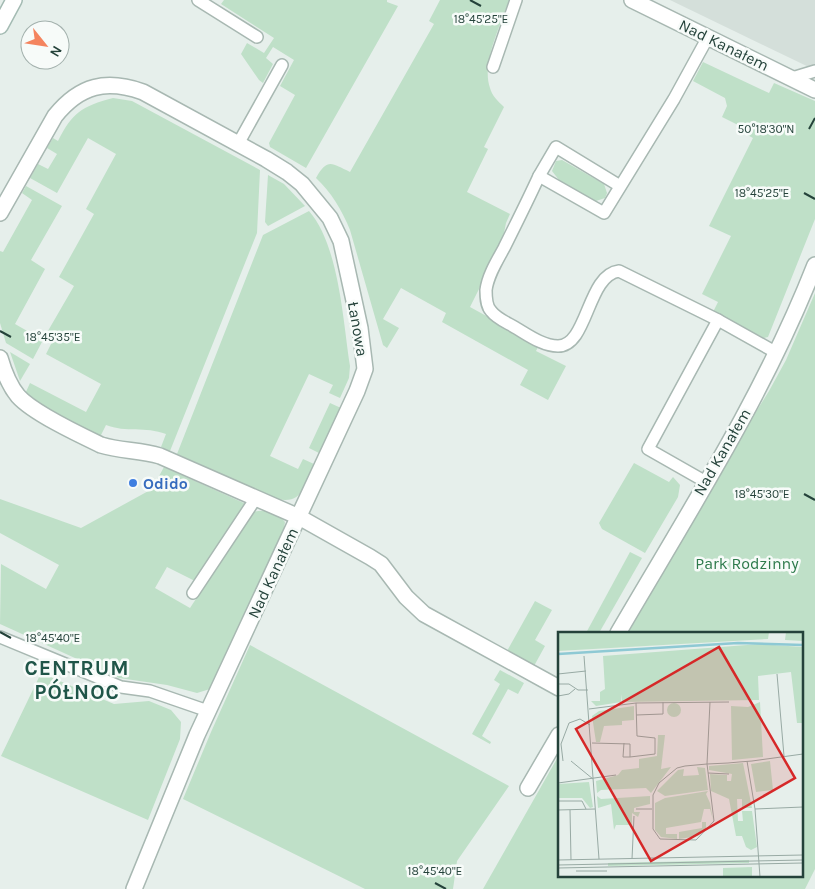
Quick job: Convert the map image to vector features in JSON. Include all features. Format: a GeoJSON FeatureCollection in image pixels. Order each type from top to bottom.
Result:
{"type":"FeatureCollection","features":[{"type":"Feature","properties":{"kind":"street"},"geometry":{"type":"LineString","coordinates":[[0,26],[14,0]]}},
{"type":"Feature","properties":{"kind":"street","name":"Nad Kanałem"},"geometry":{"type":"LineString","coordinates":[[632,0],[815,90]]}},
{"type":"Feature","properties":{"kind":"street","name":"Łanowa"},"geometry":{"type":"LineString","coordinates":[[0,213],[55,116],[63,106],[77,95],[94,87],[125,85],[143,92],[273,163],[302,184],[330,218],[341,241],[360,328],[365,369],[350,408],[299,517]]}},
{"type":"Feature","properties":{"kind":"street","name":"Nad Kanałem"},"geometry":{"type":"LineString","coordinates":[[619,632],[753,399],[777,353],[815,266]]}},
{"type":"Feature","properties":{"kind":"street"},"geometry":{"type":"LineString","coordinates":[[0,358],[10,384],[29,406],[88,439],[111,448],[148,452],[160,456],[299,517]]}},
{"type":"Feature","properties":{"kind":"street","name":"Nad Kanałem"},"geometry":{"type":"LineString","coordinates":[[134,889],[208,711],[299,517],[381,564],[406,596],[424,614],[558,687]]}},
{"type":"Feature","properties":{"kind":"street"},"geometry":{"type":"LineString","coordinates":[[528,788],[558,737]]}},
{"type":"Feature","properties":{"kind":"lane"},"geometry":{"type":"LineString","coordinates":[[198,0],[257,37]]}},
{"type":"Feature","properties":{"kind":"lane"},"geometry":{"type":"LineString","coordinates":[[493,67],[516,0]]}},
{"type":"Feature","properties":{"kind":"lane"},"geometry":{"type":"LineString","coordinates":[[539,176],[604,213],[674,99],[708,37]]}},
{"type":"Feature","properties":{"kind":"lane"},"geometry":{"type":"LineString","coordinates":[[238,144],[282,65]]}},
{"type":"Feature","properties":{"kind":"lane"},"geometry":{"type":"LineString","coordinates":[[792,78],[815,71]]}},
{"type":"Feature","properties":{"kind":"lane"},"geometry":{"type":"LineString","coordinates":[[620,186],[556,147],[539,176],[492,272],[486,289],[487,303],[490,311],[500,319],[536,339],[547,344],[564,345],[576,334],[606,277],[614,271],[619,271],[718,320],[777,353]]}},
{"type":"Feature","properties":{"kind":"lane"},"geometry":{"type":"LineString","coordinates":[[706,482],[648,449],[718,320]]}},
{"type":"Feature","properties":{"kind":"lane"},"geometry":{"type":"LineString","coordinates":[[193,593],[256,498]]}},
{"type":"Feature","properties":{"kind":"lane"},"geometry":{"type":"LineString","coordinates":[[0,637],[121,686],[150,691],[208,711]]}},
{"type":"Feature","properties":{"kind":"shaded area"},"geometry":{"type":"Polygon","coordinates":[[[670,0],[815,0],[815,70],[670,0]]]}},
{"type":"Feature","properties":{"kind":"green space"},"geometry":{"type":"Polygon","coordinates":[[[224,0],[387,0],[387,2],[398,6],[306,168],[270,147],[269,143],[295,95],[280,86],[294,60],[273,47],[266,58],[273,64],[263,83],[259,80],[241,54],[247,43],[264,53],[274,38],[221,4],[224,0]]]}},
{"type":"Feature","properties":{"kind":"green space"},"geometry":{"type":"Polygon","coordinates":[[[440,0],[509,0],[493,44],[488,67],[491,91],[504,107],[484,147],[488,149],[467,192],[510,214],[502,243],[470,307],[539,345],[536,351],[566,366],[548,400],[520,385],[528,370],[442,322],[446,313],[401,288],[383,319],[399,328],[387,348],[383,345],[350,230],[336,202],[316,178],[324,167],[331,164],[350,172],[434,24],[429,21],[440,0]]]}},
{"type":"Feature","properties":{"kind":"green space"},"geometry":{"type":"Polygon","coordinates":[[[703,62],[769,93],[774,83],[815,101],[815,219],[768,337],[764,338],[713,312],[718,302],[702,294],[731,236],[709,226],[753,138],[736,129],[738,125],[722,117],[727,106],[725,98],[693,81],[703,62]]]}},
{"type":"Feature","properties":{"kind":"green space"},"geometry":{"type":"Polygon","coordinates":[[[113,98],[132,101],[260,170],[257,233],[170,451],[161,447],[166,434],[151,430],[121,429],[106,425],[100,437],[32,400],[25,394],[30,383],[86,412],[101,384],[46,354],[53,340],[45,336],[74,286],[59,277],[94,214],[86,209],[116,154],[88,138],[57,193],[30,178],[38,164],[48,169],[57,154],[47,148],[53,138],[58,141],[73,117],[93,104],[113,98]]]}},
{"type":"Feature","properties":{"kind":"green space"},"geometry":{"type":"Polygon","coordinates":[[[562,160],[604,184],[607,193],[605,198],[596,201],[559,180],[552,171],[556,161],[562,160]]]}},
{"type":"Feature","properties":{"kind":"green space"},"geometry":{"type":"Polygon","coordinates":[[[268,175],[284,184],[305,206],[268,226],[265,222],[268,175]]]}},
{"type":"Feature","properties":{"kind":"green space"},"geometry":{"type":"Polygon","coordinates":[[[26,186],[62,206],[31,260],[45,269],[15,324],[43,340],[33,359],[6,343],[0,323],[0,251],[3,252],[32,200],[22,193],[26,186]]]}},
{"type":"Feature","properties":{"kind":"green space"},"geometry":{"type":"Polygon","coordinates":[[[309,211],[327,243],[333,263],[342,306],[350,366],[349,378],[340,398],[329,393],[333,385],[309,374],[270,456],[298,469],[303,459],[314,464],[302,491],[298,496],[286,500],[277,499],[177,454],[263,235],[309,211]]]}},
{"type":"Feature","properties":{"kind":"green space","name":"Park Rodzinny"},"geometry":{"type":"Polygon","coordinates":[[[815,293],[815,869],[805,889],[483,889],[558,757],[558,876],[802,876],[802,632],[629,632],[786,360],[815,293]]]}},
{"type":"Feature","properties":{"kind":"green space"},"geometry":{"type":"Polygon","coordinates":[[[10,352],[30,364],[20,381],[10,352]]]}},
{"type":"Feature","properties":{"kind":"green space"},"geometry":{"type":"Polygon","coordinates":[[[330,403],[341,408],[319,453],[309,448],[330,403]]]}},
{"type":"Feature","properties":{"kind":"green space"},"geometry":{"type":"Polygon","coordinates":[[[634,463],[669,482],[673,477],[680,485],[678,497],[645,553],[602,529],[599,523],[634,463]]]}},
{"type":"Feature","properties":{"kind":"green space"},"geometry":{"type":"Polygon","coordinates":[[[164,467],[246,504],[195,581],[167,567],[155,588],[190,608],[253,512],[270,512],[278,515],[285,522],[284,528],[210,689],[197,693],[167,685],[119,678],[0,624],[1,564],[46,589],[59,565],[0,533],[0,499],[81,528],[152,489],[164,467]]]}},
{"type":"Feature","properties":{"kind":"green space"},"geometry":{"type":"Polygon","coordinates":[[[630,552],[642,558],[600,632],[587,632],[630,552]]]}},
{"type":"Feature","properties":{"kind":"green space"},"geometry":{"type":"Polygon","coordinates":[[[535,601],[552,610],[535,640],[545,646],[534,666],[507,651],[535,601]]]}},
{"type":"Feature","properties":{"kind":"green space"},"geometry":{"type":"Polygon","coordinates":[[[250,645],[509,786],[457,861],[453,889],[365,889],[183,799],[250,645]]]}},
{"type":"Feature","properties":{"kind":"green space"},"geometry":{"type":"Polygon","coordinates":[[[500,670],[524,683],[518,694],[508,689],[482,736],[491,742],[490,744],[472,734],[500,684],[494,680],[500,670]]]}},
{"type":"Feature","properties":{"kind":"green space"},"geometry":{"type":"Polygon","coordinates":[[[41,673],[114,704],[149,701],[171,710],[181,722],[180,739],[148,820],[1,756],[41,673]]]}},
{"type":"Feature","properties":{"kind":"place","name":"Odido"},"geometry":{"type":"Point","coordinates":[133,483]}},
{"type":"Feature","properties":{"kind":"district","name":"CENTRUM PÓŁNOC"},"geometry":{"type":"Point","coordinates":[77,680]}}]}
